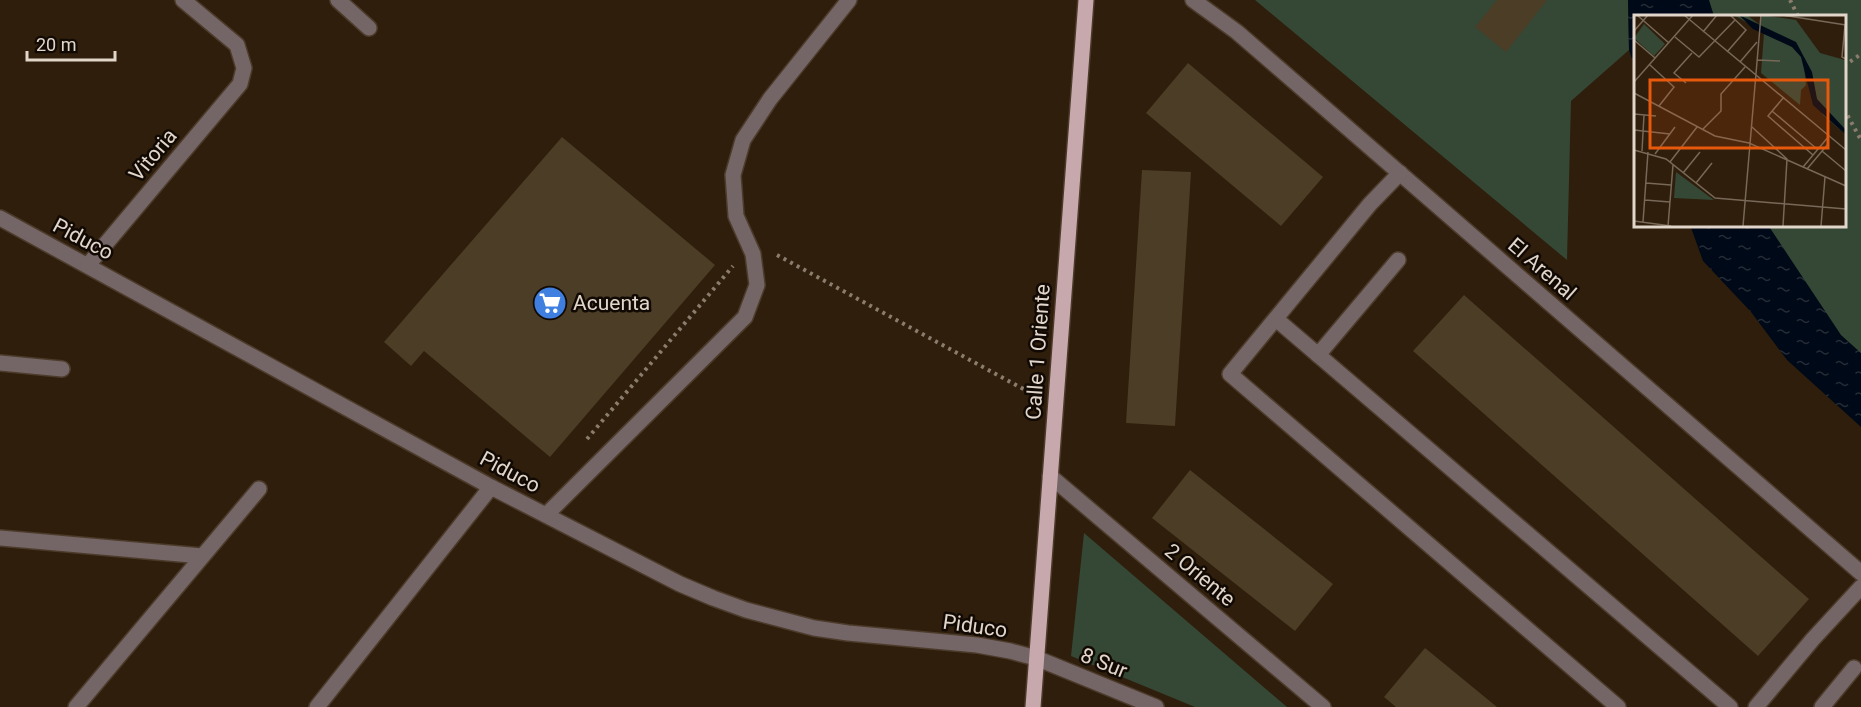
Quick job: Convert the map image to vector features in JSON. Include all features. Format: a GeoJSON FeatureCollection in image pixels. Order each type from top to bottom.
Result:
{"type":"FeatureCollection","features":[{"type":"Feature","properties":{"kind":"main road","name":"Calle 1 Oriente"},"geometry":{"type":"LineString","coordinates":[[1033,707],[1086,0]]}},
{"type":"Feature","properties":{"kind":"street","name":"Vitoria"},"geometry":{"type":"LineString","coordinates":[[88,265],[240,84],[244,68],[237,45],[183,0]]}},
{"type":"Feature","properties":{"kind":"street"},"geometry":{"type":"LineString","coordinates":[[338,0],[369,28]]}},
{"type":"Feature","properties":{"kind":"street"},"geometry":{"type":"LineString","coordinates":[[546,515],[745,317],[757,285],[753,254],[736,216],[733,175],[743,140],[770,99],[849,0]]}},
{"type":"Feature","properties":{"kind":"street","name":"El Arenal"},"geometry":{"type":"LineString","coordinates":[[1193,0],[1237,32],[1861,573]]}},
{"type":"Feature","properties":{"kind":"street"},"geometry":{"type":"LineString","coordinates":[[1400,173],[1363,212],[1230,374],[1618,707]]}},
{"type":"Feature","properties":{"kind":"street","name":"Piduco"},"geometry":{"type":"LineString","coordinates":[[0,218],[491,487],[680,584],[746,610],[814,628],[977,645],[1036,658]]}},
{"type":"Feature","properties":{"kind":"street"},"geometry":{"type":"LineString","coordinates":[[1318,355],[1398,260]]}},
{"type":"Feature","properties":{"kind":"street"},"geometry":{"type":"LineString","coordinates":[[1276,319],[1730,707]]}},
{"type":"Feature","properties":{"kind":"street"},"geometry":{"type":"LineString","coordinates":[[0,363],[62,369]]}},
{"type":"Feature","properties":{"kind":"street","name":"2 Oriente"},"geometry":{"type":"LineString","coordinates":[[1050,476],[1323,707]]}},
{"type":"Feature","properties":{"kind":"street"},"geometry":{"type":"LineString","coordinates":[[316,707],[491,487]]}},
{"type":"Feature","properties":{"kind":"street"},"geometry":{"type":"LineString","coordinates":[[76,707],[259,489]]}},
{"type":"Feature","properties":{"kind":"street"},"geometry":{"type":"LineString","coordinates":[[0,538],[202,556]]}},
{"type":"Feature","properties":{"kind":"street"},"geometry":{"type":"LineString","coordinates":[[1755,707],[1861,587]]}},
{"type":"Feature","properties":{"kind":"street","name":"8 Sur"},"geometry":{"type":"LineString","coordinates":[[1036,658],[1156,707]]}},
{"type":"Feature","properties":{"kind":"street"},"geometry":{"type":"LineString","coordinates":[[1822,707],[1854,668]]}},
{"type":"Feature","properties":{"kind":"path"},"geometry":{"type":"LineString","coordinates":[[1790,0],[1798,15]]}},
{"type":"Feature","properties":{"kind":"path"},"geometry":{"type":"LineString","coordinates":[[1846,65],[1861,54]]}},
{"type":"Feature","properties":{"kind":"path"},"geometry":{"type":"LineString","coordinates":[[1846,111],[1861,140]]}},
{"type":"Feature","properties":{"kind":"path"},"geometry":{"type":"LineString","coordinates":[[582,444],[742,256],[769,251],[1027,391],[1056,391]]}},
{"type":"Feature","properties":{"kind":"green space"},"geometry":{"type":"Polygon","coordinates":[[[1255,0],[1628,0],[1629,50],[1571,101],[1567,260],[1255,0]]]}},
{"type":"Feature","properties":{"kind":"green space"},"geometry":{"type":"Polygon","coordinates":[[[1661,0],[1861,0],[1861,415],[1726,226],[1846,226],[1846,15],[1664,15],[1661,0]]]}},
{"type":"Feature","properties":{"kind":"green space"},"geometry":{"type":"Polygon","coordinates":[[[1084,533],[1287,707],[1195,707],[1071,656],[1084,533]]]}},
{"type":"Feature","properties":{"kind":"water"},"geometry":{"type":"Polygon","coordinates":[[[1628,0],[1709,0],[1714,15],[1634,15],[1634,65],[1629,50],[1628,0]]]}},
{"type":"Feature","properties":{"kind":"water"},"geometry":{"type":"Polygon","coordinates":[[[1690,226],[1769,226],[1841,335],[1861,353],[1861,427],[1787,360],[1751,312],[1703,261],[1690,226]]]}},
{"type":"Feature","properties":{"kind":"building"},"geometry":{"type":"Polygon","coordinates":[[[1497,0],[1547,0],[1506,52],[1475,27],[1497,0]]]}},
{"type":"Feature","properties":{"kind":"building"},"geometry":{"type":"Polygon","coordinates":[[[1188,63],[1323,177],[1281,226],[1146,113],[1188,63]]]}},
{"type":"Feature","properties":{"kind":"building","name":"Acuenta"},"geometry":{"type":"Polygon","coordinates":[[[562,137],[715,265],[550,457],[424,351],[411,366],[384,342],[562,137]]]}},
{"type":"Feature","properties":{"kind":"building"},"geometry":{"type":"Polygon","coordinates":[[[1142,170],[1191,172],[1175,426],[1126,423],[1142,170]]]}},
{"type":"Feature","properties":{"kind":"building"},"geometry":{"type":"Polygon","coordinates":[[[1464,295],[1809,599],[1758,656],[1413,351],[1464,295]]]}},
{"type":"Feature","properties":{"kind":"building"},"geometry":{"type":"Polygon","coordinates":[[[1190,470],[1333,584],[1295,631],[1152,518],[1190,470]]]}},
{"type":"Feature","properties":{"kind":"building"},"geometry":{"type":"Polygon","coordinates":[[[1425,648],[1497,707],[1396,707],[1384,697],[1425,648]]]}},
{"type":"Feature","properties":{"kind":"place","name":"Acuenta"},"geometry":{"type":"Point","coordinates":[550,303]}}]}
